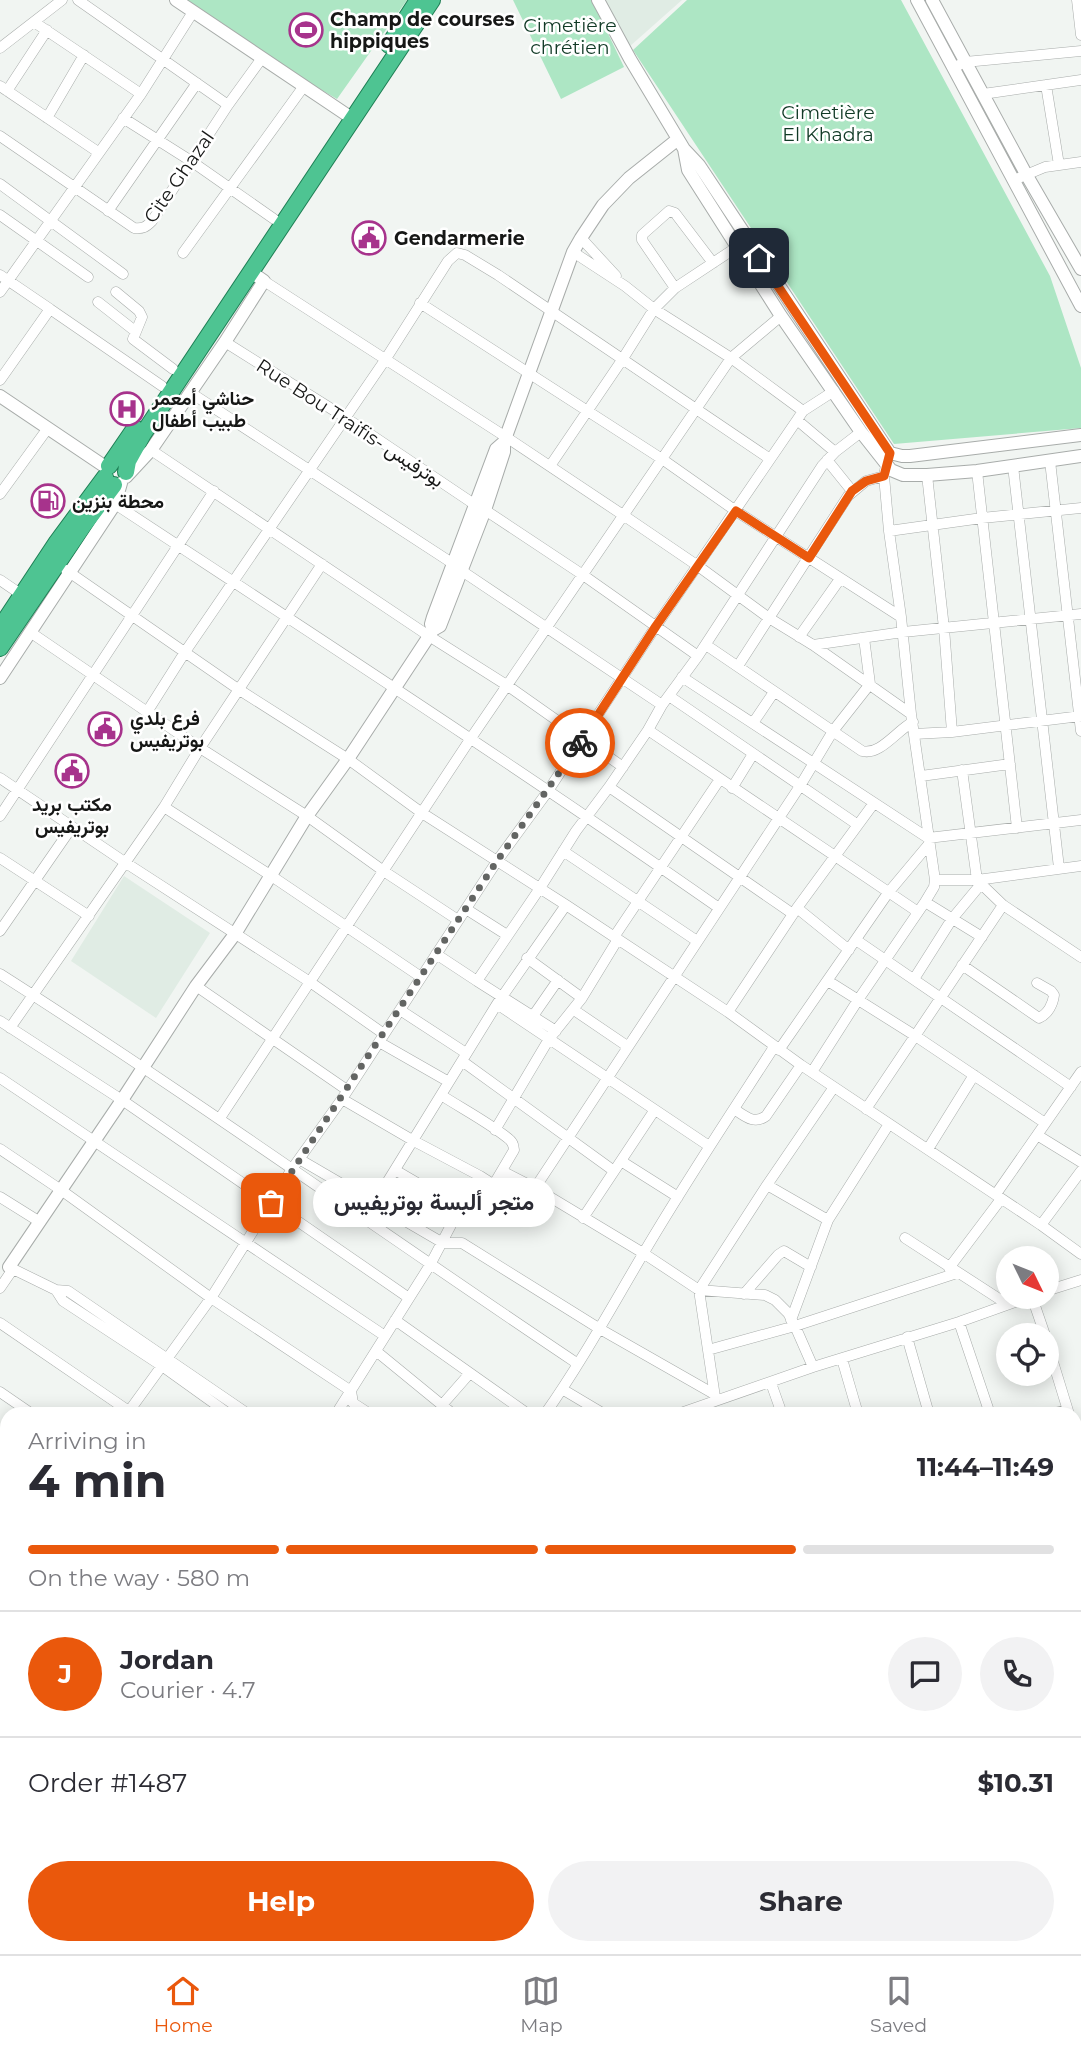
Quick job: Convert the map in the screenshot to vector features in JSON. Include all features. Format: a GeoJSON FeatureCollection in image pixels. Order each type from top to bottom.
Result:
{"type":"FeatureCollection","features":[{"type":"Feature","properties":{"kind":"highway"},"geometry":{"type":"LineString","coordinates":[[0,628],[57,541],[128,461],[143,434],[258,277],[418,0]]}},
{"type":"Feature","properties":{"kind":"highway"},"geometry":{"type":"LineString","coordinates":[[0,648],[64,568],[173,369],[274,219],[432,0]]}},
{"type":"Feature","properties":{"kind":"street"},"geometry":{"type":"LineString","coordinates":[[0,48],[62,0]]}},
{"type":"Feature","properties":{"kind":"street"},"geometry":{"type":"LineString","coordinates":[[78,0],[228,105]]}},
{"type":"Feature","properties":{"kind":"street"},"geometry":{"type":"LineString","coordinates":[[176,0],[349,116]]}},
{"type":"Feature","properties":{"kind":"street"},"geometry":{"type":"LineString","coordinates":[[598,0],[681,144],[699,165],[846,386],[886,465],[889,531],[935,880],[925,902],[812,1073]]}},
{"type":"Feature","properties":{"kind":"street"},"geometry":{"type":"LineString","coordinates":[[917,0],[959,64],[983,94],[1081,269]]}},
{"type":"Feature","properties":{"kind":"street"},"geometry":{"type":"LineString","coordinates":[[932,0],[1014,180],[1081,306]]}},
{"type":"Feature","properties":{"kind":"street"},"geometry":{"type":"LineString","coordinates":[[1077,0],[1081,35]]}},
{"type":"Feature","properties":{"kind":"street"},"geometry":{"type":"LineString","coordinates":[[0,292],[4,278],[51,220],[124,118],[164,61],[193,12]]}},
{"type":"Feature","properties":{"kind":"street"},"geometry":{"type":"LineString","coordinates":[[34,22],[141,94]]}},
{"type":"Feature","properties":{"kind":"street"},"geometry":{"type":"LineString","coordinates":[[47,30],[3,88],[98,152]]}},
{"type":"Feature","properties":{"kind":"street"},"geometry":{"type":"LineString","coordinates":[[959,64],[1081,51]]}},
{"type":"Feature","properties":{"kind":"street"},"geometry":{"type":"LineString","coordinates":[[47,118],[84,55]]}},
{"type":"Feature","properties":{"kind":"street","name":"Cite Ghazal"},"geometry":{"type":"LineString","coordinates":[[0,136],[134,228],[146,227],[262,58]]}},
{"type":"Feature","properties":{"kind":"street"},"geometry":{"type":"LineString","coordinates":[[983,94],[1081,80]]}},
{"type":"Feature","properties":{"kind":"street"},"geometry":{"type":"LineString","coordinates":[[108,211],[197,83]]}},
{"type":"Feature","properties":{"kind":"street"},"geometry":{"type":"LineString","coordinates":[[1045,85],[1059,165]]}},
{"type":"Feature","properties":{"kind":"street"},"geometry":{"type":"LineString","coordinates":[[183,253],[304,86]]}},
{"type":"Feature","properties":{"kind":"street"},"geometry":{"type":"LineString","coordinates":[[124,118],[274,219]]}},
{"type":"Feature","properties":{"kind":"street"},"geometry":{"type":"LineString","coordinates":[[0,1279],[196,986],[235,933],[307,816],[431,633],[431,624],[457,567],[479,507],[496,449],[505,439],[573,252],[581,238],[603,205],[629,178],[681,144]]}},
{"type":"Feature","properties":{"kind":"street"},"geometry":{"type":"LineString","coordinates":[[681,144],[688,170],[781,316],[886,465],[898,474],[927,475],[977,471],[1081,456]]}},
{"type":"Feature","properties":{"kind":"street"},"geometry":{"type":"LineString","coordinates":[[1014,180],[1045,167],[1081,162]]}},
{"type":"Feature","properties":{"kind":"street"},"geometry":{"type":"LineString","coordinates":[[0,184],[123,274]]}},
{"type":"Feature","properties":{"kind":"street"},"geometry":{"type":"LineString","coordinates":[[675,288],[642,240],[642,235],[670,211],[675,213],[713,263]]}},
{"type":"Feature","properties":{"kind":"street"},"geometry":{"type":"LineString","coordinates":[[0,215],[88,277]]}},
{"type":"Feature","properties":{"kind":"street"},"geometry":{"type":"LineString","coordinates":[[581,238],[625,286]]}},
{"type":"Feature","properties":{"kind":"street"},"geometry":{"type":"LineString","coordinates":[[550,466],[654,309],[675,288],[737,247]]}},
{"type":"Feature","properties":{"kind":"street"},"geometry":{"type":"LineString","coordinates":[[573,252],[730,358],[800,415],[835,452]]}},
{"type":"Feature","properties":{"kind":"street"},"geometry":{"type":"LineString","coordinates":[[147,712],[185,652],[385,360],[448,261],[457,253],[498,275],[770,459]]}},
{"type":"Feature","properties":{"kind":"street"},"geometry":{"type":"LineString","coordinates":[[115,475],[151,450],[225,342],[258,277],[624,515],[769,618],[870,684],[912,718]]}},
{"type":"Feature","properties":{"kind":"street"},"geometry":{"type":"LineString","coordinates":[[4,278],[162,386]]}},
{"type":"Feature","properties":{"kind":"street"},"geometry":{"type":"LineString","coordinates":[[116,292],[139,311],[142,317],[133,339],[173,369]]}},
{"type":"Feature","properties":{"kind":"street"},"geometry":{"type":"LineString","coordinates":[[98,302],[135,331]]}},
{"type":"Feature","properties":{"kind":"street"},"geometry":{"type":"LineString","coordinates":[[420,303],[901,617]]}},
{"type":"Feature","properties":{"kind":"street"},"geometry":{"type":"LineString","coordinates":[[0,380],[50,309]]}},
{"type":"Feature","properties":{"kind":"street"},"geometry":{"type":"LineString","coordinates":[[220,1118],[471,738],[730,358],[781,316]]}},
{"type":"Feature","properties":{"kind":"street","name":"Rue Bou Traifis- بوترفيس"},"geometry":{"type":"LineString","coordinates":[[225,342],[346,418],[583,575],[698,656]]}},
{"type":"Feature","properties":{"kind":"street"},"geometry":{"type":"LineString","coordinates":[[134,1407],[211,1298],[292,1169],[382,1038],[497,861],[548,791],[656,626],[800,415],[834,391]]}},
{"type":"Feature","properties":{"kind":"street"},"geometry":{"type":"LineString","coordinates":[[191,393],[622,677],[753,754],[858,825]]}},
{"type":"Feature","properties":{"kind":"street"},"geometry":{"type":"LineString","coordinates":[[0,396],[115,475]]}},
{"type":"Feature","properties":{"kind":"street"},"geometry":{"type":"LineString","coordinates":[[0,494],[48,428]]}},
{"type":"Feature","properties":{"kind":"street"},"geometry":{"type":"LineString","coordinates":[[477,981],[576,831],[706,645],[827,460],[861,432]]}},
{"type":"Feature","properties":{"kind":"street"},"geometry":{"type":"LineString","coordinates":[[738,666],[852,491],[886,465],[902,456],[1081,435]]}},
{"type":"Feature","properties":{"kind":"street"},"geometry":{"type":"LineString","coordinates":[[151,450],[431,633],[623,766]]}},
{"type":"Feature","properties":{"kind":"street"},"geometry":{"type":"LineString","coordinates":[[827,460],[852,491]]}},
{"type":"Feature","properties":{"kind":"street"},"geometry":{"type":"LineString","coordinates":[[1050,461],[1081,731]]}},
{"type":"Feature","properties":{"kind":"street"},"geometry":{"type":"LineString","coordinates":[[1013,466],[1059,868]]}},
{"type":"Feature","properties":{"kind":"street"},"geometry":{"type":"LineString","coordinates":[[977,471],[1017,828]]}},
{"type":"Feature","properties":{"kind":"street"},"geometry":{"type":"LineString","coordinates":[[0,678],[30,632],[64,568],[115,504],[115,475]]}},
{"type":"Feature","properties":{"kind":"street"},"geometry":{"type":"LineString","coordinates":[[927,475],[944,628],[952,732]]}},
{"type":"Feature","properties":{"kind":"street"},"geometry":{"type":"LineString","coordinates":[[0,816],[214,491]]}},
{"type":"Feature","properties":{"kind":"street"},"geometry":{"type":"LineString","coordinates":[[115,504],[471,738],[719,908]]}},
{"type":"Feature","properties":{"kind":"street"},"geometry":{"type":"LineString","coordinates":[[889,531],[1081,508]]}},
{"type":"Feature","properties":{"kind":"street"},"geometry":{"type":"LineString","coordinates":[[10,1028],[35,996],[164,807],[200,747],[322,564]]}},
{"type":"Feature","properties":{"kind":"street"},"geometry":{"type":"LineString","coordinates":[[64,568],[238,689],[348,759],[422,813],[728,1012],[812,1073],[999,1196],[1081,1254]]}},
{"type":"Feature","properties":{"kind":"street"},"geometry":{"type":"LineString","coordinates":[[799,636],[840,579]]}},
{"type":"Feature","properties":{"kind":"street"},"geometry":{"type":"LineString","coordinates":[[0,580],[22,595]]}},
{"type":"Feature","properties":{"kind":"street"},"geometry":{"type":"LineString","coordinates":[[813,645],[903,632],[1081,614]]}},
{"type":"Feature","properties":{"kind":"street"},"geometry":{"type":"LineString","coordinates":[[30,632],[458,920]]}},
{"type":"Feature","properties":{"kind":"street"},"geometry":{"type":"LineString","coordinates":[[196,986],[274,1040],[344,1094],[414,1141],[518,1199],[535,1188],[800,786],[833,731],[870,684],[864,638]]}},
{"type":"Feature","properties":{"kind":"street"},"geometry":{"type":"LineString","coordinates":[[706,645],[867,753],[879,748],[912,718]]}},
{"type":"Feature","properties":{"kind":"street"},"geometry":{"type":"LineString","coordinates":[[682,677],[928,841]]}},
{"type":"Feature","properties":{"kind":"street"},"geometry":{"type":"LineString","coordinates":[[753,723],[774,692]]}},
{"type":"Feature","properties":{"kind":"street"},"geometry":{"type":"LineString","coordinates":[[914,734],[1080,717]]}},
{"type":"Feature","properties":{"kind":"street"},"geometry":{"type":"LineString","coordinates":[[648,730],[918,912]]}},
{"type":"Feature","properties":{"kind":"street"},"geometry":{"type":"LineString","coordinates":[[732,788],[753,754]]}},
{"type":"Feature","properties":{"kind":"street"},"geometry":{"type":"LineString","coordinates":[[921,776],[1010,764]]}},
{"type":"Feature","properties":{"kind":"street"},"geometry":{"type":"LineString","coordinates":[[962,770],[979,882],[1003,905],[1081,957]]}},
{"type":"Feature","properties":{"kind":"street"},"geometry":{"type":"LineString","coordinates":[[0,778],[125,863],[310,982],[382,1038],[449,1082]]}},
{"type":"Feature","properties":{"kind":"street"},"geometry":{"type":"LineString","coordinates":[[495,1130],[553,1035],[582,998],[660,867],[720,779]]}},
{"type":"Feature","properties":{"kind":"street"},"geometry":{"type":"LineString","coordinates":[[609,787],[849,950]]}},
{"type":"Feature","properties":{"kind":"street"},"geometry":{"type":"LineString","coordinates":[[728,1012],[795,911],[874,803]]}},
{"type":"Feature","properties":{"kind":"street"},"geometry":{"type":"LineString","coordinates":[[164,807],[421,977]]}},
{"type":"Feature","properties":{"kind":"street"},"geometry":{"type":"LineString","coordinates":[[550,1407],[600,1329],[709,1146],[888,893],[928,841],[1081,820]]}},
{"type":"Feature","properties":{"kind":"street"},"geometry":{"type":"LineString","coordinates":[[0,931],[72,827]]}},
{"type":"Feature","properties":{"kind":"street"},"geometry":{"type":"LineString","coordinates":[[563,851],[697,942]]}},
{"type":"Feature","properties":{"kind":"street"},"geometry":{"type":"LineString","coordinates":[[0,858],[89,916]]}},
{"type":"Feature","properties":{"kind":"street"},"geometry":{"type":"LineString","coordinates":[[935,880],[979,882],[1081,866]]}},
{"type":"Feature","properties":{"kind":"street"},"geometry":{"type":"LineString","coordinates":[[914,979],[979,882]]}},
{"type":"Feature","properties":{"kind":"street"},"geometry":{"type":"LineString","coordinates":[[925,902],[982,937]]}},
{"type":"Feature","properties":{"kind":"street"},"geometry":{"type":"LineString","coordinates":[[375,1202],[527,958],[566,905]]}},
{"type":"Feature","properties":{"kind":"street"},"geometry":{"type":"LineString","coordinates":[[866,1109],[1003,905]]}},
{"type":"Feature","properties":{"kind":"street"},"geometry":{"type":"LineString","coordinates":[[466,909],[508,935]]}},
{"type":"Feature","properties":{"kind":"street"},"geometry":{"type":"LineString","coordinates":[[856,940],[1071,1087]]}},
{"type":"Feature","properties":{"kind":"street"},"geometry":{"type":"LineString","coordinates":[[436,954],[553,1035]]}},
{"type":"Feature","properties":{"kind":"street"},"geometry":{"type":"LineString","coordinates":[[527,958],[582,998]]}},
{"type":"Feature","properties":{"kind":"street"},"geometry":{"type":"LineString","coordinates":[[962,965],[1040,1018],[1053,1002],[1054,995],[1037,983]]}},
{"type":"Feature","properties":{"kind":"street"},"geometry":{"type":"LineString","coordinates":[[0,974],[220,1118],[430,1265],[578,1364]]}},
{"type":"Feature","properties":{"kind":"street"},"geometry":{"type":"LineString","coordinates":[[533,1016],[558,980]]}},
{"type":"Feature","properties":{"kind":"street"},"geometry":{"type":"LineString","coordinates":[[828,981],[1045,1122]]}},
{"type":"Feature","properties":{"kind":"street"},"geometry":{"type":"LineString","coordinates":[[500,1000],[533,1016],[607,1078],[709,1146]]}},
{"type":"Feature","properties":{"kind":"street"},"geometry":{"type":"LineString","coordinates":[[400,1010],[614,1171]]}},
{"type":"Feature","properties":{"kind":"street"},"geometry":{"type":"LineString","coordinates":[[574,1010],[627,1046]]}},
{"type":"Feature","properties":{"kind":"street"},"geometry":{"type":"LineString","coordinates":[[0,1021],[122,1100],[409,1298]]}},
{"type":"Feature","properties":{"kind":"street"},"geometry":{"type":"LineString","coordinates":[[734,1109],[754,1121],[760,1121],[801,1065]]}},
{"type":"Feature","properties":{"kind":"street"},"geometry":{"type":"LineString","coordinates":[[928,1149],[974,1075]]}},
{"type":"Feature","properties":{"kind":"street"},"geometry":{"type":"LineString","coordinates":[[708,1350],[953,1270],[1045,1122],[1080,1076]]}},
{"type":"Feature","properties":{"kind":"street"},"geometry":{"type":"LineString","coordinates":[[0,1077],[385,1336]]}},
{"type":"Feature","properties":{"kind":"street"},"geometry":{"type":"LineString","coordinates":[[715,1397],[699,1290],[766,1185],[834,1087]]}},
{"type":"Feature","properties":{"kind":"street"},"geometry":{"type":"LineString","coordinates":[[441,1095],[511,1141],[514,1146],[494,1184]]}},
{"type":"Feature","properties":{"kind":"street"},"geometry":{"type":"LineString","coordinates":[[583,1219],[654,1111]]}},
{"type":"Feature","properties":{"kind":"street"},"geometry":{"type":"LineString","coordinates":[[794,1323],[828,1220],[889,1124]]}},
{"type":"Feature","properties":{"kind":"street"},"geometry":{"type":"LineString","coordinates":[[1037,1136],[1081,1162]]}},
{"type":"Feature","properties":{"kind":"street"},"geometry":{"type":"LineString","coordinates":[[0,1149],[211,1298],[351,1391],[353,1403],[359,1407]]}},
{"type":"Feature","properties":{"kind":"street"},"geometry":{"type":"LineString","coordinates":[[299,1159],[443,1243],[462,1243],[715,1397]]}},
{"type":"Feature","properties":{"kind":"street"},"geometry":{"type":"LineString","coordinates":[[621,1161],[678,1196]]}},
{"type":"Feature","properties":{"kind":"street"},"geometry":{"type":"LineString","coordinates":[[396,1170],[460,1208]]}},
{"type":"Feature","properties":{"kind":"street"},"geometry":{"type":"LineString","coordinates":[[502,1171],[643,1253],[699,1290],[771,1297],[782,1306],[794,1323],[813,1367]]}},
{"type":"Feature","properties":{"kind":"street"},"geometry":{"type":"LineString","coordinates":[[1041,1225],[1081,1171]]}},
{"type":"Feature","properties":{"kind":"street"},"geometry":{"type":"LineString","coordinates":[[341,1407],[430,1265],[480,1176]]}},
{"type":"Feature","properties":{"kind":"street"},"geometry":{"type":"LineString","coordinates":[[766,1185],[828,1220]]}},
{"type":"Feature","properties":{"kind":"street"},"geometry":{"type":"LineString","coordinates":[[2,1201],[40,1222]]}},
{"type":"Feature","properties":{"kind":"street"},"geometry":{"type":"LineString","coordinates":[[905,1238],[996,1297]]}},
{"type":"Feature","properties":{"kind":"street"},"geometry":{"type":"LineString","coordinates":[[744,1293],[784,1251],[811,1267]]}},
{"type":"Feature","properties":{"kind":"street"},"geometry":{"type":"LineString","coordinates":[[0,1288],[9,1264]]}},
{"type":"Feature","properties":{"kind":"street"},"geometry":{"type":"LineString","coordinates":[[9,1264],[56,1290],[63,1301],[237,1407]]}},
{"type":"Feature","properties":{"kind":"street"},"geometry":{"type":"LineString","coordinates":[[1059,1287],[1081,1280]]}},
{"type":"Feature","properties":{"kind":"street"},"geometry":{"type":"LineString","coordinates":[[693,1407],[715,1397],[771,1383],[996,1308]]}},
{"type":"Feature","properties":{"kind":"street"},"geometry":{"type":"LineString","coordinates":[[395,1320],[518,1407]]}},
{"type":"Feature","properties":{"kind":"street"},"geometry":{"type":"LineString","coordinates":[[959,1322],[988,1407]]}},
{"type":"Feature","properties":{"kind":"street"},"geometry":{"type":"LineString","coordinates":[[0,1323],[121,1407]]}},
{"type":"Feature","properties":{"kind":"street"},"geometry":{"type":"LineString","coordinates":[[907,1337],[928,1407]]}},
{"type":"Feature","properties":{"kind":"street"},"geometry":{"type":"LineString","coordinates":[[376,1351],[444,1407]]}},
{"type":"Feature","properties":{"kind":"street"},"geometry":{"type":"LineString","coordinates":[[842,1359],[856,1407]]}},
{"type":"Feature","properties":{"kind":"street"},"geometry":{"type":"LineString","coordinates":[[165,1362],[220,1407]]}},
{"type":"Feature","properties":{"kind":"street"},"geometry":{"type":"LineString","coordinates":[[442,1405],[470,1373]]}},
{"type":"Feature","properties":{"kind":"street"},"geometry":{"type":"LineString","coordinates":[[1059,1381],[1067,1407]]}},
{"type":"Feature","properties":{"kind":"street"},"geometry":{"type":"LineString","coordinates":[[771,1383],[780,1407]]}},
{"type":"Feature","properties":{"kind":"street"},"geometry":{"type":"LineString","coordinates":[[562,1389],[592,1407]]}},
{"type":"Feature","properties":{"kind":"street"},"geometry":{"type":"LineString","coordinates":[[0,1392],[22,1407]]}},
{"type":"Feature","properties":{"kind":"shaded area"},"geometry":{"type":"Polygon","coordinates":[[[606,0],[682,0],[629,47],[606,0]]]}},
{"type":"Feature","properties":{"kind":"shaded area"},"geometry":{"type":"Polygon","coordinates":[[[124,876],[210,933],[156,1018],[71,961],[124,876]]]}},
{"type":"Feature","properties":{"kind":"green space","name":"Champ de courses hippiques"},"geometry":{"type":"Polygon","coordinates":[[[182,0],[407,0],[337,99],[268,59],[182,0]]]}},
{"type":"Feature","properties":{"kind":"green space","name":"Cimetière chrétien"},"geometry":{"type":"Polygon","coordinates":[[[513,0],[592,0],[624,67],[561,99],[513,0]]]}},
{"type":"Feature","properties":{"kind":"green space","name":"Cimetière El Khadra"},"geometry":{"type":"Polygon","coordinates":[[[687,0],[901,0],[1050,276],[1081,368],[1081,428],[894,444],[633,50],[687,0]]]}},
{"type":"Feature","properties":{"kind":"way so far"},"geometry":{"type":"LineString","coordinates":[[271,1203],[497,861],[580,743]]}},
{"type":"Feature","properties":{"kind":"place","name":"Champ de courses hippiques"},"geometry":{"type":"Point","coordinates":[306,30]}},
{"type":"Feature","properties":{"kind":"place","name":"Gendarmerie"},"geometry":{"type":"Point","coordinates":[369,238]}},
{"type":"Feature","properties":{"kind":"place","name":"حناشي أمعمر طبيب أطفال"},"geometry":{"type":"Point","coordinates":[127,409]}},
{"type":"Feature","properties":{"kind":"place","name":"محطة بنزين"},"geometry":{"type":"Point","coordinates":[48,501]}},
{"type":"Feature","properties":{"kind":"place","name":"فرع بلدي بوتريفيس"},"geometry":{"type":"Point","coordinates":[105,729]}},
{"type":"Feature","properties":{"kind":"place","name":"مكتب بريد بوتريفيس"},"geometry":{"type":"Point","coordinates":[72,771]}},
{"type":"Feature","properties":{"kind":"place","name":"متجر ألبسة بوتريفيس"},"geometry":{"type":"Point","coordinates":[271,1203]}},
{"type":"Feature","properties":{"kind":"route"},"geometry":{"type":"LineString","coordinates":[[580,743],[656,626],[736,511],[809,558],[852,491],[866,481],[884,476],[890,453],[759,258]]}}]}
